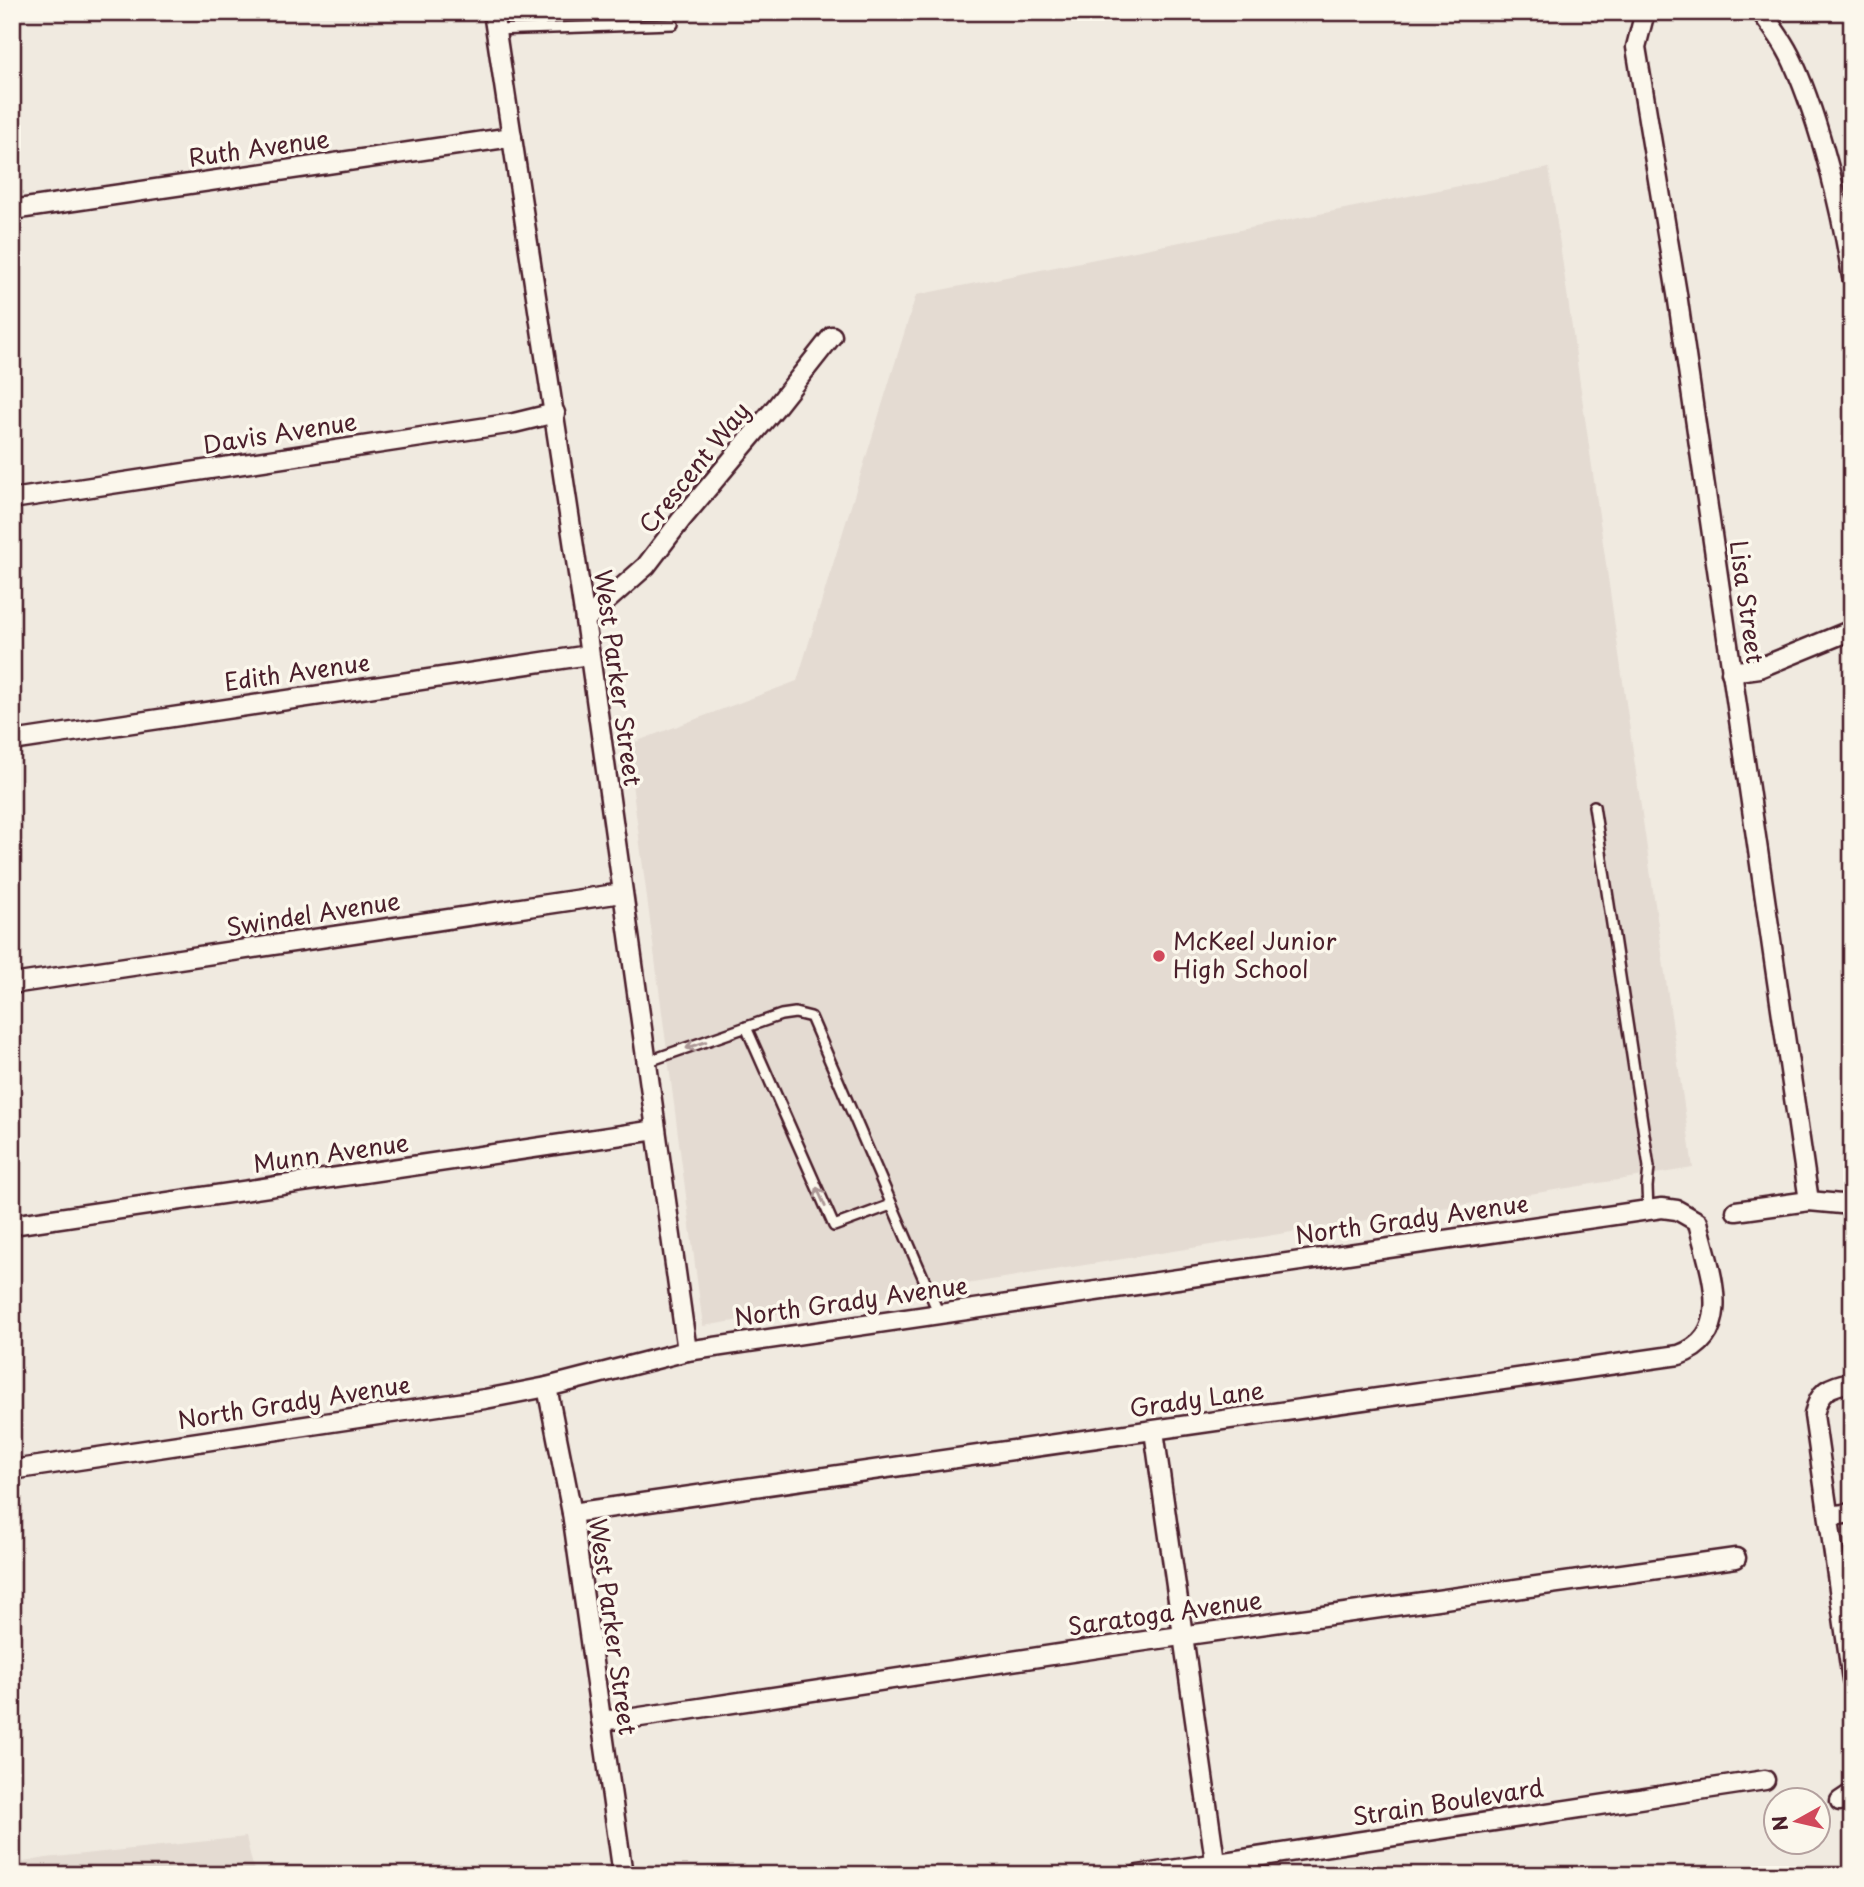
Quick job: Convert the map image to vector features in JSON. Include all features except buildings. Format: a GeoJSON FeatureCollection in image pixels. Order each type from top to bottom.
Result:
{"type":"FeatureCollection","features":[{"type":"Feature","properties":{"kind":"street","name":"West Parker Street"},"geometry":{"type":"LineString","coordinates":[[493,12],[585,620],[687,1351]]}},
{"type":"Feature","properties":{"kind":"street","name":"Lisa Street"},"geometry":{"type":"LineString","coordinates":[[1645,12],[1636,47],[1677,294],[1809,1201]]}},
{"type":"Feature","properties":{"kind":"street"},"geometry":{"type":"LineString","coordinates":[[1760,12],[1793,62],[1811,112],[1841,221],[1852,276]]}},
{"type":"Feature","properties":{"kind":"street","name":"Ruth Avenue"},"geometry":{"type":"LineString","coordinates":[[12,210],[512,137]]}},
{"type":"Feature","properties":{"kind":"street","name":"Crescent Way"},"geometry":{"type":"LineString","coordinates":[[585,620],[646,566],[832,336]]}},
{"type":"Feature","properties":{"kind":"street","name":"Davis Avenue"},"geometry":{"type":"LineString","coordinates":[[12,499],[514,423],[555,413]]}},
{"type":"Feature","properties":{"kind":"street"},"geometry":{"type":"LineString","coordinates":[[1731,672],[1759,668],[1852,630]]}},
{"type":"Feature","properties":{"kind":"street","name":"Edith Avenue"},"geometry":{"type":"LineString","coordinates":[[12,741],[589,655]]}},
{"type":"Feature","properties":{"kind":"street","name":"Swindel Avenue"},"geometry":{"type":"LineString","coordinates":[[12,984],[622,893]]}},
{"type":"Feature","properties":{"kind":"street","name":"Munn Avenue"},"geometry":{"type":"LineString","coordinates":[[12,1225],[656,1130]]}},
{"type":"Feature","properties":{"kind":"street"},"geometry":{"type":"LineString","coordinates":[[1736,1211],[1809,1201],[1852,1203]]}},
{"type":"Feature","properties":{"kind":"street","name":"North Grady Avenue"},"geometry":{"type":"LineString","coordinates":[[12,1470],[471,1401],[547,1387],[687,1351],[1662,1208],[1677,1210],[1698,1222]]}},
{"type":"Feature","properties":{"kind":"street","name":"Grady Lane"},"geometry":{"type":"LineString","coordinates":[[572,1513],[1665,1357],[1692,1350],[1705,1338],[1713,1322],[1716,1303],[1698,1222]]}},
{"type":"Feature","properties":{"kind":"street"},"geometry":{"type":"LineString","coordinates":[[1852,1382],[1835,1385],[1823,1391],[1814,1415],[1852,1681]]}},
{"type":"Feature","properties":{"kind":"street","name":"West Parker Street"},"geometry":{"type":"LineString","coordinates":[[547,1387],[572,1513],[623,1875]]}},
{"type":"Feature","properties":{"kind":"street"},"geometry":{"type":"LineString","coordinates":[[1154,1431],[1216,1869]]}},
{"type":"Feature","properties":{"kind":"street"},"geometry":{"type":"LineString","coordinates":[[1829,1516],[1852,1513]]}},
{"type":"Feature","properties":{"kind":"street","name":"Saratoga Avenue"},"geometry":{"type":"LineString","coordinates":[[601,1720],[627,1719],[1735,1558]]}},
{"type":"Feature","properties":{"kind":"street","name":"Strain Boulevard"},"geometry":{"type":"LineString","coordinates":[[1138,1875],[1216,1869],[1765,1780]]}},
{"type":"Feature","properties":{"kind":"lane"},"geometry":{"type":"LineString","coordinates":[[496,30],[673,24]]}},
{"type":"Feature","properties":{"kind":"lane"},"geometry":{"type":"LineString","coordinates":[[1594,806],[1649,1167],[1648,1210]]}},
{"type":"Feature","properties":{"kind":"lane"},"geometry":{"type":"LineString","coordinates":[[646,1062],[781,1015],[795,1013],[811,1017],[939,1314]]}},
{"type":"Feature","properties":{"kind":"lane"},"geometry":{"type":"LineString","coordinates":[[746,1027],[834,1226],[891,1205]]}},
{"type":"Feature","properties":{"kind":"shaded area","name":"McKeel Junior High School"},"geometry":{"type":"Polygon","coordinates":[[[1549,168],[1693,1168],[703,1326],[627,745],[797,681],[916,295],[1549,168]]]}},
{"type":"Feature","properties":{"kind":"shaded area"},"geometry":{"type":"Polygon","coordinates":[[[246,1837],[255,1875],[12,1875],[12,1864],[46,1858],[246,1837]]]}},
{"type":"Feature","properties":{"kind":"place","name":"McKeel Junior High School"},"geometry":{"type":"Point","coordinates":[1159,956]}}]}
